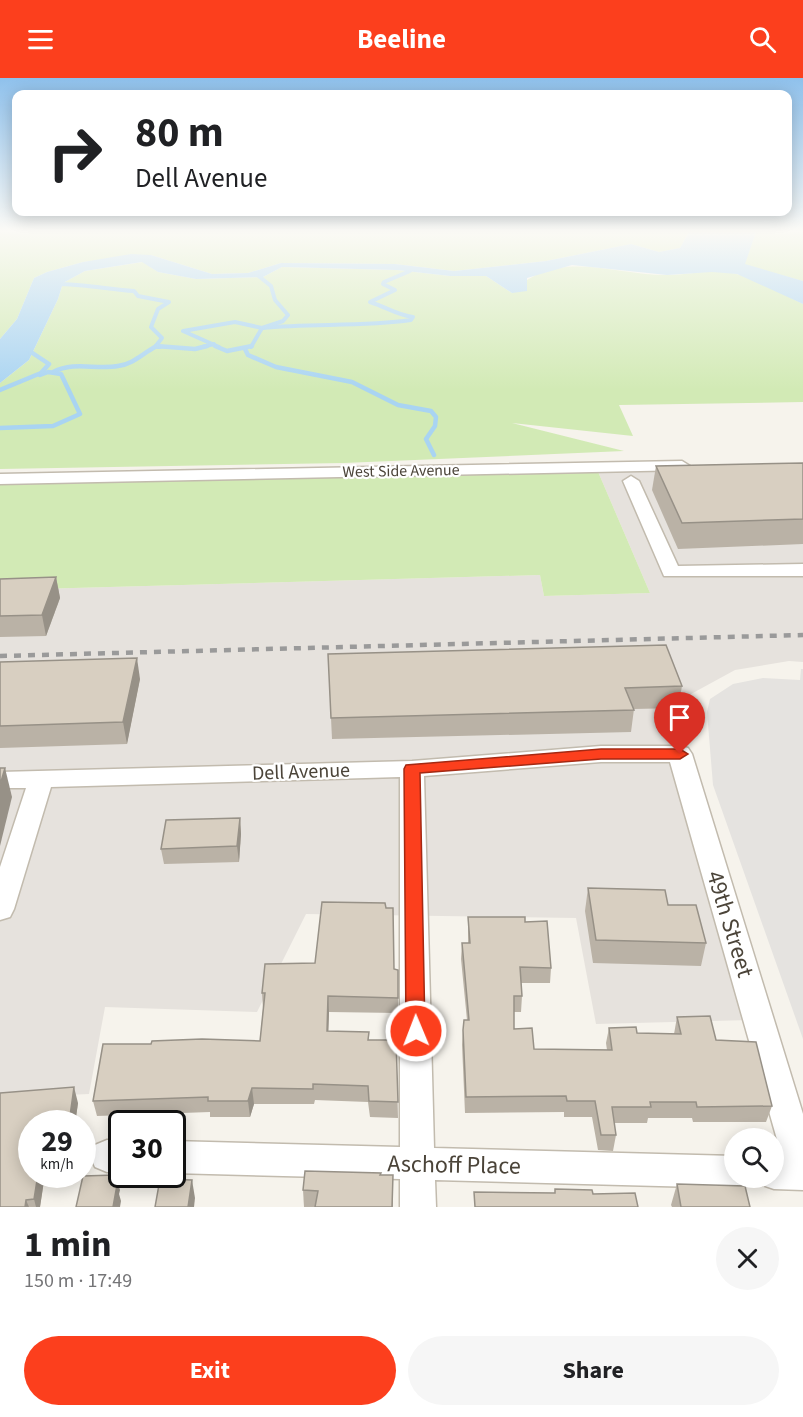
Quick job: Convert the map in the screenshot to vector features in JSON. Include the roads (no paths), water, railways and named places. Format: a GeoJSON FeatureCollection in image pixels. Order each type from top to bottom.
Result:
{"type":"FeatureCollection","features":[{"type":"Feature","properties":{"kind":"street","name":"West Side Avenue"},"geometry":{"type":"LineString","coordinates":[[0,479],[628,474],[703,465]]}},
{"type":"Feature","properties":{"kind":"street"},"geometry":{"type":"LineString","coordinates":[[628,474],[642,483],[688,482]]}},
{"type":"Feature","properties":{"kind":"street"},"geometry":{"type":"LineString","coordinates":[[628,474],[671,572],[803,570]]}},
{"type":"Feature","properties":{"kind":"street","name":"Dell Avenue"},"geometry":{"type":"LineString","coordinates":[[0,780],[412,769],[601,754]]}},
{"type":"Feature","properties":{"kind":"street","name":"49th Street"},"geometry":{"type":"LineString","coordinates":[[601,754],[680,754],[803,1171]]}},
{"type":"Feature","properties":{"kind":"street"},"geometry":{"type":"LineString","coordinates":[[412,769],[418,1207]]}},
{"type":"Feature","properties":{"kind":"street"},"geometry":{"type":"LineString","coordinates":[[0,909],[41,778]]}},
{"type":"Feature","properties":{"kind":"street","name":"Aschoff Place"},"geometry":{"type":"LineString","coordinates":[[186,1157],[724,1172]]}},
{"type":"Feature","properties":{"kind":"street"},"geometry":{"type":"LineString","coordinates":[[784,1172],[803,1171]]}},
{"type":"Feature","properties":{"kind":"water"},"geometry":{"type":"Polygon","coordinates":[[[31,285],[62,285],[29,360],[0,383],[0,339],[17,319],[31,285]]]}},
{"type":"Feature","properties":{"kind":"water"},"geometry":{"type":"Polygon","coordinates":[[[499,285],[527,285],[527,291],[512,293],[499,285]]]}},
{"type":"Feature","properties":{"kind":"water"},"geometry":{"type":"Polygon","coordinates":[[[761,285],[803,285],[803,304],[761,285]]]}},
{"type":"Feature","properties":{"kind":"waterway"},"geometry":{"type":"LineString","coordinates":[[70,285],[134,291],[138,296],[169,302],[158,309],[151,327],[162,338],[155,347]]}},
{"type":"Feature","properties":{"kind":"waterway"},"geometry":{"type":"LineString","coordinates":[[262,328],[283,321],[288,315],[275,300],[269,285]]}},
{"type":"Feature","properties":{"kind":"waterway"},"geometry":{"type":"LineString","coordinates":[[262,328],[374,324],[411,320],[413,317],[370,302],[395,290],[384,285]]}},
{"type":"Feature","properties":{"kind":"waterway"},"geometry":{"type":"LineString","coordinates":[[213,344],[183,331],[235,322],[262,328]]}},
{"type":"Feature","properties":{"kind":"waterway"},"geometry":{"type":"LineString","coordinates":[[252,346],[262,328]]}},
{"type":"Feature","properties":{"kind":"waterway"},"geometry":{"type":"LineString","coordinates":[[202,347],[213,344]]}},
{"type":"Feature","properties":{"kind":"waterway"},"geometry":{"type":"LineString","coordinates":[[213,344],[219,347]]}},
{"type":"Feature","properties":{"kind":"waterway"},"geometry":{"type":"LineString","coordinates":[[0,390],[41,373],[49,364],[28,350],[29,346]]}},
{"type":"Feature","properties":{"kind":"waterway"},"geometry":{"type":"LineString","coordinates":[[156,346],[195,349],[207,346]]}},
{"type":"Feature","properties":{"kind":"waterway"},"geometry":{"type":"LineString","coordinates":[[215,346],[227,351],[252,346]]}},
{"type":"Feature","properties":{"kind":"waterway"},"geometry":{"type":"LineString","coordinates":[[53,372],[77,366],[123,365],[155,347]]}},
{"type":"Feature","properties":{"kind":"waterway"},"geometry":{"type":"LineString","coordinates":[[155,347],[160,347]]}},
{"type":"Feature","properties":{"kind":"waterway"},"geometry":{"type":"LineString","coordinates":[[245,349],[248,355],[276,367],[352,382],[398,405],[431,411],[436,417],[435,426],[426,439],[434,455]]}},
{"type":"Feature","properties":{"kind":"waterway"},"geometry":{"type":"LineString","coordinates":[[0,428],[53,426],[80,414],[61,374],[48,372],[40,375]]}},
{"type":"Feature","properties":{"kind":"railway"},"geometry":{"type":"LineString","coordinates":[[0,656],[803,635]]}}]}
